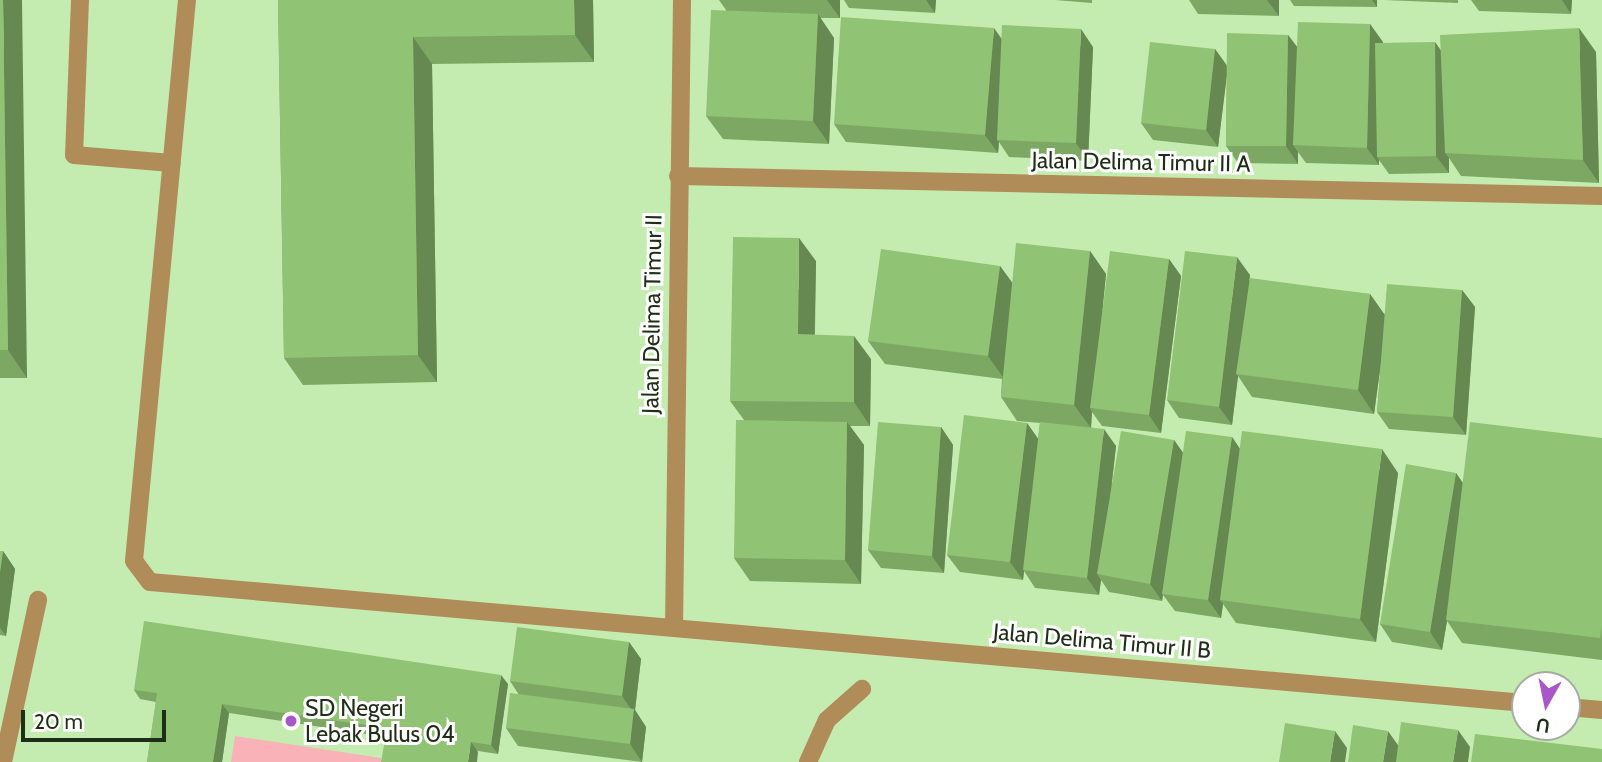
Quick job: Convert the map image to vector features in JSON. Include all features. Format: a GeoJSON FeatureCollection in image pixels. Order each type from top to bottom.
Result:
{"type":"FeatureCollection","features":[{"type":"Feature","properties":{"kind":"street"},"geometry":{"type":"LineString","coordinates":[[80,0],[74,155],[172,163]]}},
{"type":"Feature","properties":{"kind":"street","name":"Jalan Delima Timur II B"},"geometry":{"type":"LineString","coordinates":[[187,0],[134,561],[139,572],[150,582],[1511,703]]}},
{"type":"Feature","properties":{"kind":"street","name":"Jalan Delima Timur II"},"geometry":{"type":"LineString","coordinates":[[674,628],[682,0]]}},
{"type":"Feature","properties":{"kind":"street","name":"Jalan Delima Timur II A"},"geometry":{"type":"LineString","coordinates":[[678,176],[1602,196]]}},
{"type":"Feature","properties":{"kind":"street"},"geometry":{"type":"LineString","coordinates":[[3,762],[38,600]]}},
{"type":"Feature","properties":{"kind":"street"},"geometry":{"type":"LineString","coordinates":[[808,762],[827,720],[862,689]]}},
{"type":"Feature","properties":{"kind":"street"},"geometry":{"type":"LineString","coordinates":[[1581,708],[1602,710]]}},
{"type":"Feature","properties":{"kind":"shaded area"},"geometry":{"type":"Polygon","coordinates":[[[235,736],[381,758],[381,762],[231,762],[235,736]]]}},
{"type":"Feature","properties":{"kind":"building"},"geometry":{"type":"Polygon","coordinates":[[[0,0],[3,0],[8,350],[0,350],[0,0]]]}},
{"type":"Feature","properties":{"kind":"building"},"geometry":{"type":"Polygon","coordinates":[[[278,0],[574,0],[575,35],[413,37],[418,355],[284,358],[278,0]]]}},
{"type":"Feature","properties":{"kind":"building"},"geometry":{"type":"Polygon","coordinates":[[[711,10],[818,14],[813,121],[706,116],[711,10]]]}},
{"type":"Feature","properties":{"kind":"building"},"geometry":{"type":"Polygon","coordinates":[[[841,17],[994,28],[985,135],[834,124],[841,17]]]}},
{"type":"Feature","properties":{"kind":"building"},"geometry":{"type":"Polygon","coordinates":[[[1298,22],[1370,24],[1367,148],[1293,145],[1298,22]]]}},
{"type":"Feature","properties":{"kind":"building"},"geometry":{"type":"Polygon","coordinates":[[[1002,25],[1081,29],[1076,143],[997,140],[1002,25]]]}},
{"type":"Feature","properties":{"kind":"building"},"geometry":{"type":"Polygon","coordinates":[[[1579,28],[1583,160],[1445,153],[1440,35],[1579,28]]]}},
{"type":"Feature","properties":{"kind":"building"},"geometry":{"type":"Polygon","coordinates":[[[1227,33],[1288,35],[1286,146],[1226,146],[1227,33]]]}},
{"type":"Feature","properties":{"kind":"building"},"geometry":{"type":"Polygon","coordinates":[[[1150,42],[1215,49],[1206,130],[1141,123],[1150,42]]]}},
{"type":"Feature","properties":{"kind":"building"},"geometry":{"type":"Polygon","coordinates":[[[1435,42],[1436,156],[1377,157],[1375,43],[1435,42]]]}},
{"type":"Feature","properties":{"kind":"building"},"geometry":{"type":"Polygon","coordinates":[[[733,237],[799,238],[798,334],[854,336],[854,402],[730,401],[733,237]]]}},
{"type":"Feature","properties":{"kind":"building"},"geometry":{"type":"Polygon","coordinates":[[[1016,243],[1090,251],[1074,405],[1001,397],[1016,243]]]}},
{"type":"Feature","properties":{"kind":"building"},"geometry":{"type":"Polygon","coordinates":[[[881,249],[1000,266],[988,356],[868,341],[881,249]]]}},
{"type":"Feature","properties":{"kind":"building"},"geometry":{"type":"Polygon","coordinates":[[[1110,251],[1169,259],[1149,415],[1090,408],[1110,251]]]}},
{"type":"Feature","properties":{"kind":"building"},"geometry":{"type":"Polygon","coordinates":[[[1185,251],[1237,257],[1219,407],[1167,400],[1185,251]]]}},
{"type":"Feature","properties":{"kind":"building"},"geometry":{"type":"Polygon","coordinates":[[[1250,278],[1370,294],[1358,390],[1236,374],[1250,278]]]}},
{"type":"Feature","properties":{"kind":"building"},"geometry":{"type":"Polygon","coordinates":[[[1387,284],[1462,290],[1453,417],[1377,412],[1387,284]]]}},
{"type":"Feature","properties":{"kind":"building"},"geometry":{"type":"Polygon","coordinates":[[[964,415],[1027,423],[1010,562],[947,555],[964,415]]]}},
{"type":"Feature","properties":{"kind":"building"},"geometry":{"type":"Polygon","coordinates":[[[736,420],[847,422],[845,560],[734,558],[736,420]]]}},
{"type":"Feature","properties":{"kind":"building"},"geometry":{"type":"Polygon","coordinates":[[[878,422],[941,427],[932,556],[868,550],[878,422]]]}},
{"type":"Feature","properties":{"kind":"building"},"geometry":{"type":"Polygon","coordinates":[[[1040,422],[1104,429],[1087,578],[1023,570],[1040,422]]]}},
{"type":"Feature","properties":{"kind":"building"},"geometry":{"type":"Polygon","coordinates":[[[1470,422],[1602,438],[1600,638],[1446,620],[1470,422]]]}},
{"type":"Feature","properties":{"kind":"building"},"geometry":{"type":"Polygon","coordinates":[[[1121,431],[1174,440],[1150,584],[1097,574],[1121,431]]]}},
{"type":"Feature","properties":{"kind":"building"},"geometry":{"type":"Polygon","coordinates":[[[1186,431],[1232,437],[1208,600],[1162,594],[1186,431]]]}},
{"type":"Feature","properties":{"kind":"building"},"geometry":{"type":"Polygon","coordinates":[[[1242,431],[1382,449],[1360,619],[1220,600],[1242,431]]]}},
{"type":"Feature","properties":{"kind":"building"},"geometry":{"type":"Polygon","coordinates":[[[1406,464],[1456,473],[1430,632],[1380,624],[1406,464]]]}},
{"type":"Feature","properties":{"kind":"building"},"geometry":{"type":"Polygon","coordinates":[[[0,551],[3,551],[0,572],[0,551]]]}},
{"type":"Feature","properties":{"kind":"building","name":"SD Negeri Lebak Bulus 04"},"geometry":{"type":"Polygon","coordinates":[[[144,621],[501,675],[491,745],[471,742],[468,762],[381,762],[387,728],[222,704],[213,762],[147,762],[157,693],[134,690],[144,621]]]}},
{"type":"Feature","properties":{"kind":"building"},"geometry":{"type":"Polygon","coordinates":[[[517,627],[629,642],[622,696],[510,681],[517,627]]]}},
{"type":"Feature","properties":{"kind":"building"},"geometry":{"type":"Polygon","coordinates":[[[510,693],[634,709],[630,744],[506,728],[510,693]]]}},
{"type":"Feature","properties":{"kind":"building"},"geometry":{"type":"Polygon","coordinates":[[[1401,722],[1458,730],[1453,762],[1396,762],[1401,722]]]}},
{"type":"Feature","properties":{"kind":"building"},"geometry":{"type":"Polygon","coordinates":[[[1285,723],[1335,731],[1330,762],[1279,762],[1285,723]]]}},
{"type":"Feature","properties":{"kind":"building"},"geometry":{"type":"Polygon","coordinates":[[[1353,725],[1388,731],[1383,762],[1348,762],[1353,725]]]}},
{"type":"Feature","properties":{"kind":"building"},"geometry":{"type":"Polygon","coordinates":[[[1475,734],[1511,738],[1511,741],[1602,749],[1602,762],[1471,762],[1475,734]]]}},
{"type":"Feature","properties":{"kind":"place","name":"SD Negeri Lebak Bulus 04"},"geometry":{"type":"Point","coordinates":[291,721]}}]}
